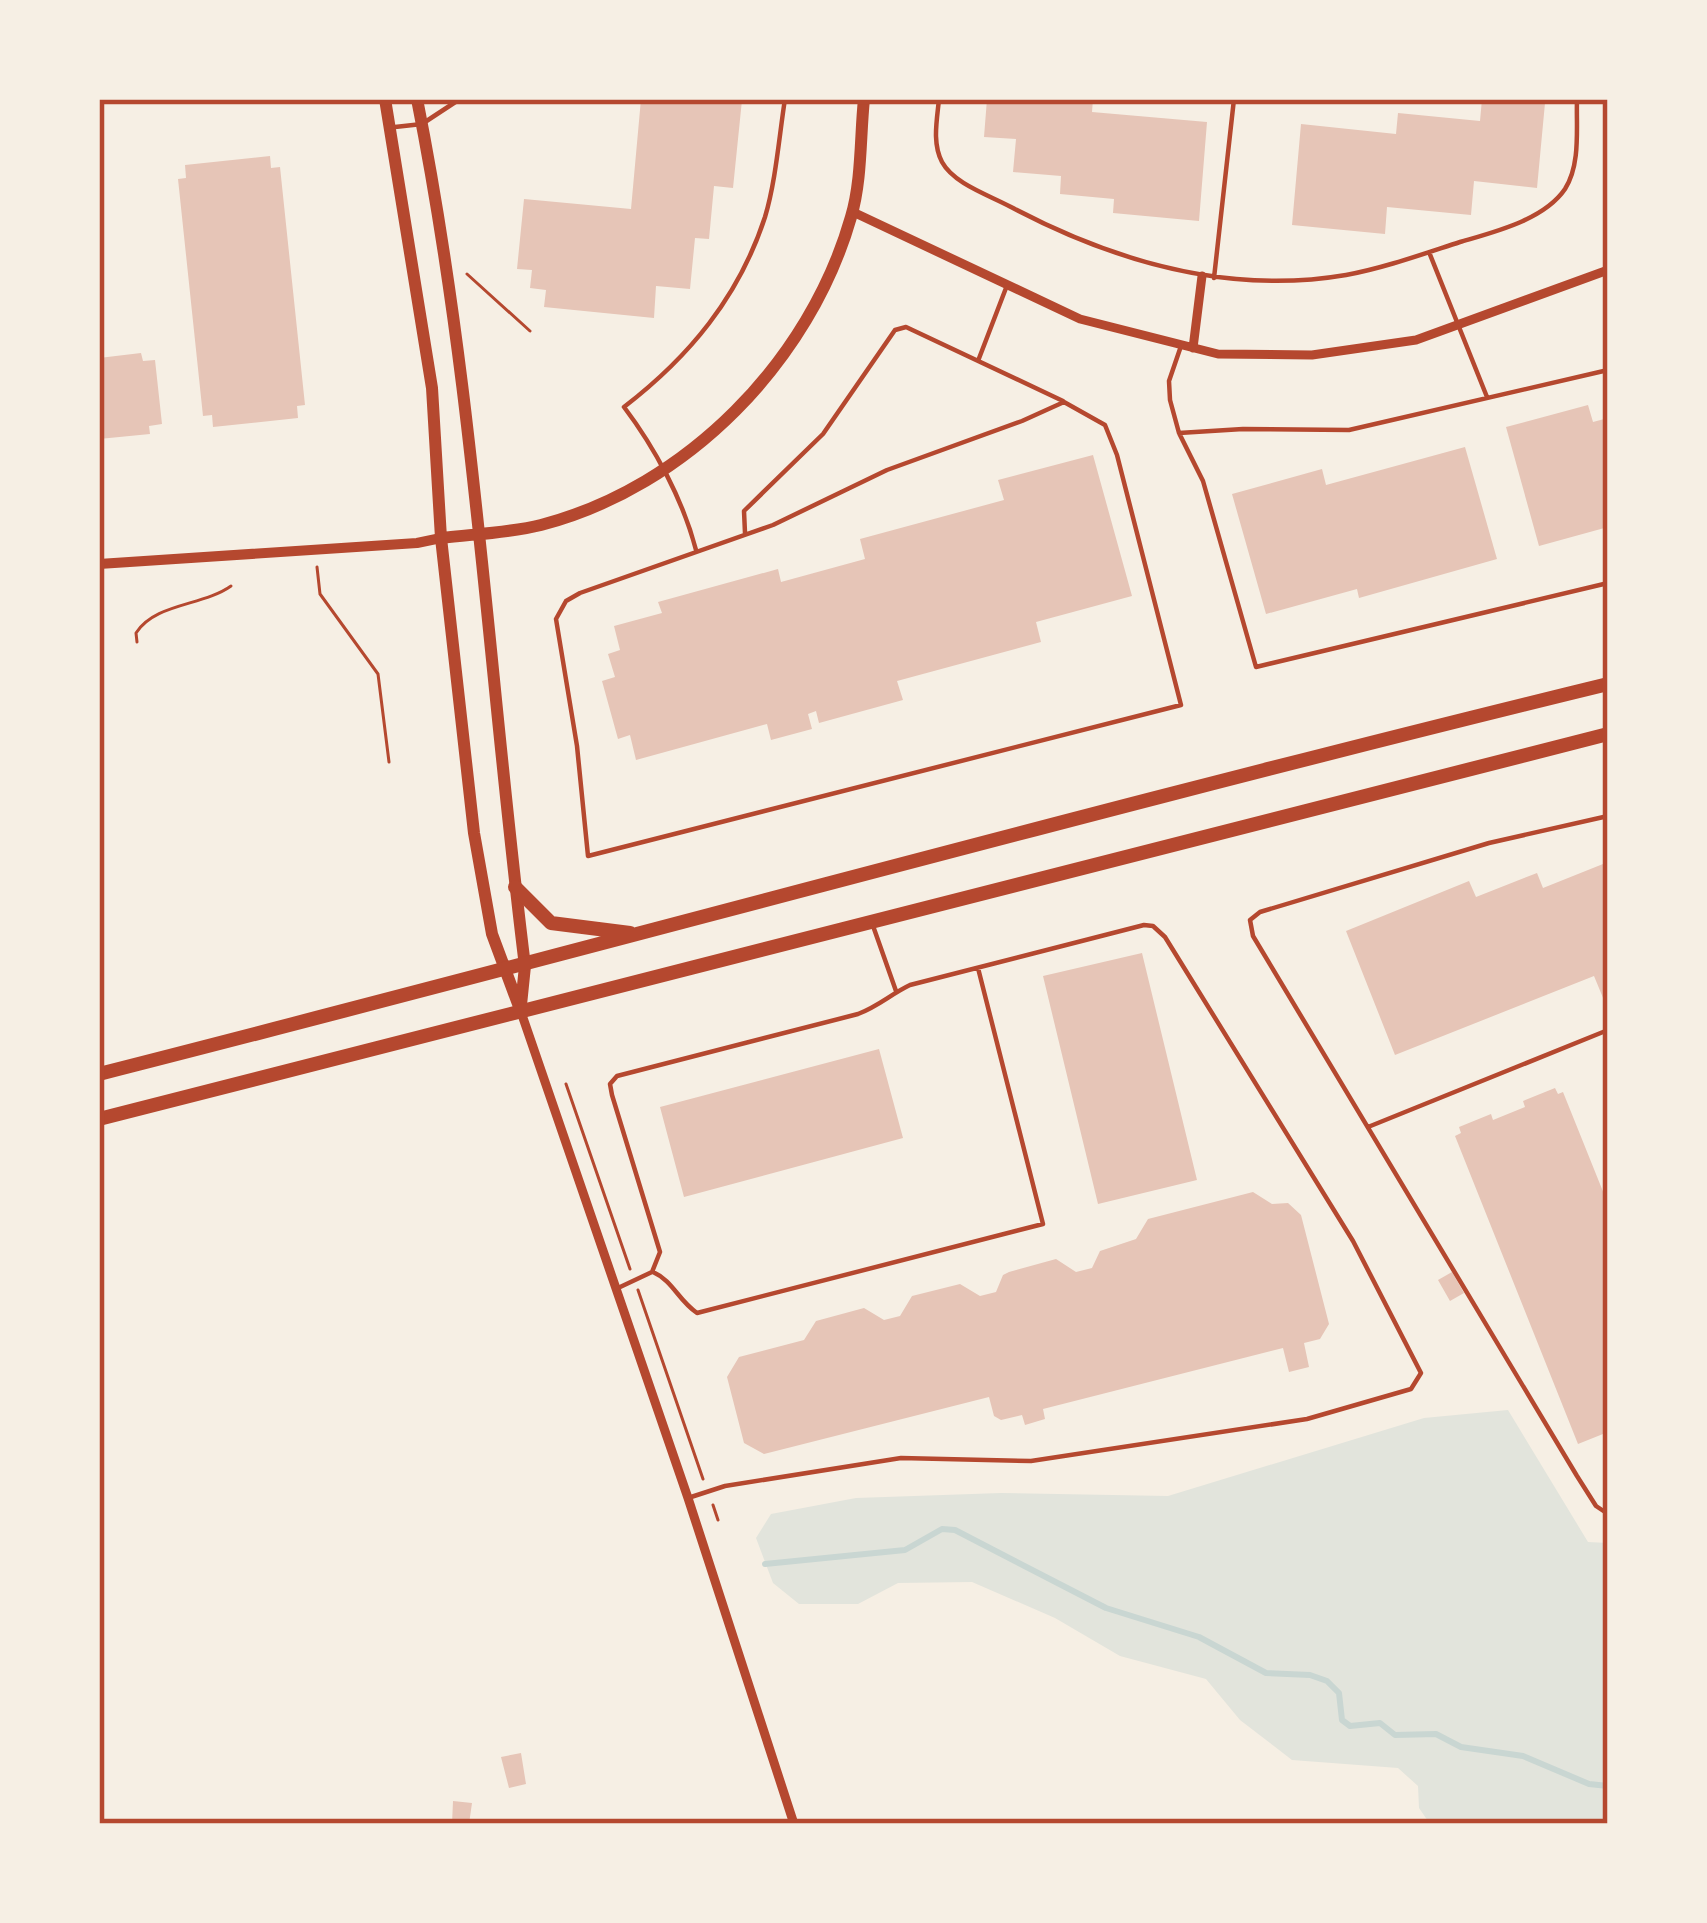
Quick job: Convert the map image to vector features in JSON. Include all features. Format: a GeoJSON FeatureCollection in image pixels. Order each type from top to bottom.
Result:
{"type":"FeatureCollection","features":[{"type":"Feature","properties":{"kind":"main road"},"geometry":{"type":"LineString","coordinates":[[385,99],[432,388],[441,538],[474,833],[492,934],[521,1012]]}},
{"type":"Feature","properties":{"kind":"main road"},"geometry":{"type":"LineString","coordinates":[[417,99],[441,220],[461,362],[525,966],[521,1012]]}},
{"type":"Feature","properties":{"kind":"main road"},"geometry":{"type":"LineString","coordinates":[[441,538],[536,526],[614,499],[698,444],[777,365],[821,294],[853,212],[864,99]]}},
{"type":"Feature","properties":{"kind":"main road"},"geometry":{"type":"LineString","coordinates":[[99,1074],[1608,684]]}},
{"type":"Feature","properties":{"kind":"main road"},"geometry":{"type":"LineString","coordinates":[[99,1119],[1608,734]]}},
{"type":"Feature","properties":{"kind":"main road"},"geometry":{"type":"LineString","coordinates":[[515,887],[550,922],[641,935]]}},
{"type":"Feature","properties":{"kind":"street"},"geometry":{"type":"LineString","coordinates":[[853,212],[1080,319],[1218,354],[1312,355],[1416,340],[1608,270]]}},
{"type":"Feature","properties":{"kind":"street"},"geometry":{"type":"LineString","coordinates":[[1187,347],[1208,277]]}},
{"type":"Feature","properties":{"kind":"street"},"geometry":{"type":"LineString","coordinates":[[99,564],[441,538]]}},
{"type":"Feature","properties":{"kind":"street"},"geometry":{"type":"LineString","coordinates":[[521,1012],[794,1824]]}},
{"type":"Feature","properties":{"kind":"lane"},"geometry":{"type":"LineString","coordinates":[[391,128],[422,124],[460,99]]}},
{"type":"Feature","properties":{"kind":"lane"},"geometry":{"type":"LineString","coordinates":[[696,550],[662,470],[624,407],[663,377],[702,336],[742,270],[766,214],[785,99]]}},
{"type":"Feature","properties":{"kind":"lane"},"geometry":{"type":"LineString","coordinates":[[939,99],[936,138],[941,160],[956,178],[1123,257],[1208,277],[1277,282],[1344,275],[1429,252],[1511,225],[1558,197],[1573,173],[1576,99]]}},
{"type":"Feature","properties":{"kind":"lane"},"geometry":{"type":"LineString","coordinates":[[1208,277],[1234,99]]}},
{"type":"Feature","properties":{"kind":"lane"},"geometry":{"type":"LineString","coordinates":[[1605,99],[1608,107]]}},
{"type":"Feature","properties":{"kind":"lane"},"geometry":{"type":"LineString","coordinates":[[1429,252],[1487,397]]}},
{"type":"Feature","properties":{"kind":"lane"},"geometry":{"type":"LineString","coordinates":[[978,361],[1006,287]]}},
{"type":"Feature","properties":{"kind":"lane"},"geometry":{"type":"LineString","coordinates":[[745,533],[744,511],[823,434],[895,331],[906,327],[1064,402],[1105,425],[1118,455],[1181,705],[588,856],[558,610],[580,592],[773,525],[887,470],[1022,422],[1064,402]]}},
{"type":"Feature","properties":{"kind":"lane"},"geometry":{"type":"LineString","coordinates":[[1187,347],[1169,381],[1170,400],[1179,433],[1203,482],[1256,667],[1608,583]]}},
{"type":"Feature","properties":{"kind":"lane"},"geometry":{"type":"LineString","coordinates":[[1179,433],[1349,430],[1608,370]]}},
{"type":"Feature","properties":{"kind":"lane"},"geometry":{"type":"LineString","coordinates":[[1608,816],[1489,843],[1260,912],[1250,920],[1253,936],[1577,1476],[1596,1506],[1608,1514]]}},
{"type":"Feature","properties":{"kind":"lane"},"geometry":{"type":"LineString","coordinates":[[872,923],[896,991]]}},
{"type":"Feature","properties":{"kind":"lane"},"geometry":{"type":"LineString","coordinates":[[616,1289],[652,1272],[658,1264],[656,1237],[610,1084],[630,1070],[858,1014],[890,1000],[896,991],[1144,925],[1166,937],[1353,1240],[1420,1373],[1417,1382],[1401,1393],[1307,1419],[1031,1461],[901,1458],[725,1486],[688,1498]]}},
{"type":"Feature","properties":{"kind":"lane"},"geometry":{"type":"LineString","coordinates":[[652,1272],[669,1279],[678,1296],[697,1313],[1043,1224],[978,968]]}},
{"type":"Feature","properties":{"kind":"lane"},"geometry":{"type":"LineString","coordinates":[[1368,1127],[1608,1030]]}},
{"type":"Feature","properties":{"kind":"path"},"geometry":{"type":"LineString","coordinates":[[467,274],[530,331]]}},
{"type":"Feature","properties":{"kind":"path"},"geometry":{"type":"LineString","coordinates":[[314,548],[320,594],[378,674],[389,762]]}},
{"type":"Feature","properties":{"kind":"path"},"geometry":{"type":"LineString","coordinates":[[136,642],[136,632],[146,619],[212,599],[231,586]]}},
{"type":"Feature","properties":{"kind":"path"},"geometry":{"type":"LineString","coordinates":[[566,1084],[628,1263]]}},
{"type":"Feature","properties":{"kind":"path"},"geometry":{"type":"LineString","coordinates":[[642,1302],[703,1478]]}},
{"type":"Feature","properties":{"kind":"path"},"geometry":{"type":"LineString","coordinates":[[714,1509],[718,1520]]}},
{"type":"Feature","properties":{"kind":"shaded area"},"geometry":{"type":"Polygon","coordinates":[[[1508,1410],[1588,1542],[1608,1543],[1608,1824],[1430,1824],[1419,1808],[1418,1786],[1398,1768],[1292,1760],[1240,1720],[1206,1679],[1120,1656],[1055,1618],[972,1582],[898,1583],[858,1604],[799,1604],[773,1583],[756,1538],[771,1514],[856,1498],[1001,1493],[1168,1496],[1424,1418],[1508,1410]]]}},
{"type":"Feature","properties":{"kind":"building"},"geometry":{"type":"Polygon","coordinates":[[[641,99],[742,100],[733,188],[714,186],[709,239],[695,238],[690,289],[656,286],[654,318],[544,307],[546,290],[530,288],[532,270],[517,269],[524,199],[631,209],[641,99]]]}},
{"type":"Feature","properties":{"kind":"building"},"geometry":{"type":"Polygon","coordinates":[[[987,99],[1093,99],[1092,112],[1207,122],[1199,221],[1113,213],[1114,199],[1060,194],[1061,176],[1013,172],[1016,139],[984,137],[987,99]]]}},
{"type":"Feature","properties":{"kind":"building"},"geometry":{"type":"Polygon","coordinates":[[[1482,99],[1545,103],[1537,188],[1474,181],[1471,215],[1387,207],[1385,234],[1292,225],[1301,124],[1396,134],[1398,113],[1480,121],[1482,99]]]}},
{"type":"Feature","properties":{"kind":"building"},"geometry":{"type":"Polygon","coordinates":[[[270,156],[271,168],[280,167],[305,405],[297,406],[298,418],[213,427],[212,415],[203,416],[178,179],[186,178],[185,165],[270,156]]]}},
{"type":"Feature","properties":{"kind":"building"},"geometry":{"type":"Polygon","coordinates":[[[141,353],[143,361],[155,360],[162,424],[149,426],[150,434],[99,439],[99,358],[141,353]]]}},
{"type":"Feature","properties":{"kind":"building"},"geometry":{"type":"Polygon","coordinates":[[[1588,405],[1593,422],[1608,418],[1608,527],[1539,546],[1506,427],[1588,405]]]}},
{"type":"Feature","properties":{"kind":"building"},"geometry":{"type":"Polygon","coordinates":[[[1465,447],[1497,559],[1359,598],[1357,589],[1266,614],[1232,494],[1322,469],[1326,485],[1465,447]]]}},
{"type":"Feature","properties":{"kind":"building"},"geometry":{"type":"Polygon","coordinates":[[[1093,455],[1132,596],[1036,622],[1041,642],[897,681],[903,700],[819,723],[816,711],[808,714],[812,729],[771,740],[767,724],[636,760],[630,735],[618,739],[602,681],[615,677],[608,654],[620,650],[614,626],[662,613],[658,602],[778,569],[781,582],[865,559],[860,539],[1004,500],[998,480],[1093,455]]]}},
{"type":"Feature","properties":{"kind":"building"},"geometry":{"type":"Polygon","coordinates":[[[1608,862],[1608,971],[1603,972],[1608,1010],[1594,976],[1395,1055],[1346,931],[1469,881],[1476,897],[1537,873],[1543,888],[1608,862]]]}},
{"type":"Feature","properties":{"kind":"building"},"geometry":{"type":"Polygon","coordinates":[[[1142,953],[1197,1180],[1098,1204],[1043,976],[1142,953]]]}},
{"type":"Feature","properties":{"kind":"building"},"geometry":{"type":"Polygon","coordinates":[[[879,1049],[903,1138],[684,1197],[660,1107],[879,1049]]]}},
{"type":"Feature","properties":{"kind":"building"},"geometry":{"type":"Polygon","coordinates":[[[1555,1088],[1558,1094],[1563,1092],[1608,1204],[1608,1432],[1578,1444],[1455,1136],[1461,1133],[1459,1127],[1525,1107],[1523,1101],[1555,1088]]]}},
{"type":"Feature","properties":{"kind":"building"},"geometry":{"type":"Polygon","coordinates":[[[1253,1192],[1272,1204],[1288,1203],[1301,1215],[1329,1324],[1320,1339],[1304,1343],[1309,1367],[1289,1372],[1283,1348],[1043,1409],[1045,1419],[1025,1425],[1022,1415],[1001,1420],[994,1416],[989,1397],[764,1454],[744,1443],[727,1377],[739,1357],[804,1340],[816,1321],[864,1308],[884,1320],[900,1316],[912,1296],[960,1284],[980,1296],[996,1292],[1003,1275],[1056,1259],[1076,1272],[1092,1268],[1100,1251],[1136,1239],[1148,1219],[1253,1192]]]}},
{"type":"Feature","properties":{"kind":"building"},"geometry":{"type":"Polygon","coordinates":[[[1452,1272],[1464,1293],[1450,1301],[1438,1280],[1452,1272]]]}},
{"type":"Feature","properties":{"kind":"building"},"geometry":{"type":"Polygon","coordinates":[[[521,1753],[526,1784],[509,1788],[501,1757],[521,1753]]]}},
{"type":"Feature","properties":{"kind":"building"},"geometry":{"type":"Polygon","coordinates":[[[453,1801],[472,1803],[469,1824],[452,1824],[453,1801]]]}},
{"type":"Feature","properties":{"kind":"waterway"},"geometry":{"type":"LineString","coordinates":[[765,1564],[905,1550],[942,1529],[955,1530],[1106,1608],[1199,1637],[1266,1673],[1310,1675],[1327,1681],[1339,1693],[1342,1720],[1350,1726],[1380,1723],[1395,1735],[1436,1734],[1461,1747],[1523,1756],[1589,1784],[1608,1786]]}}]}
